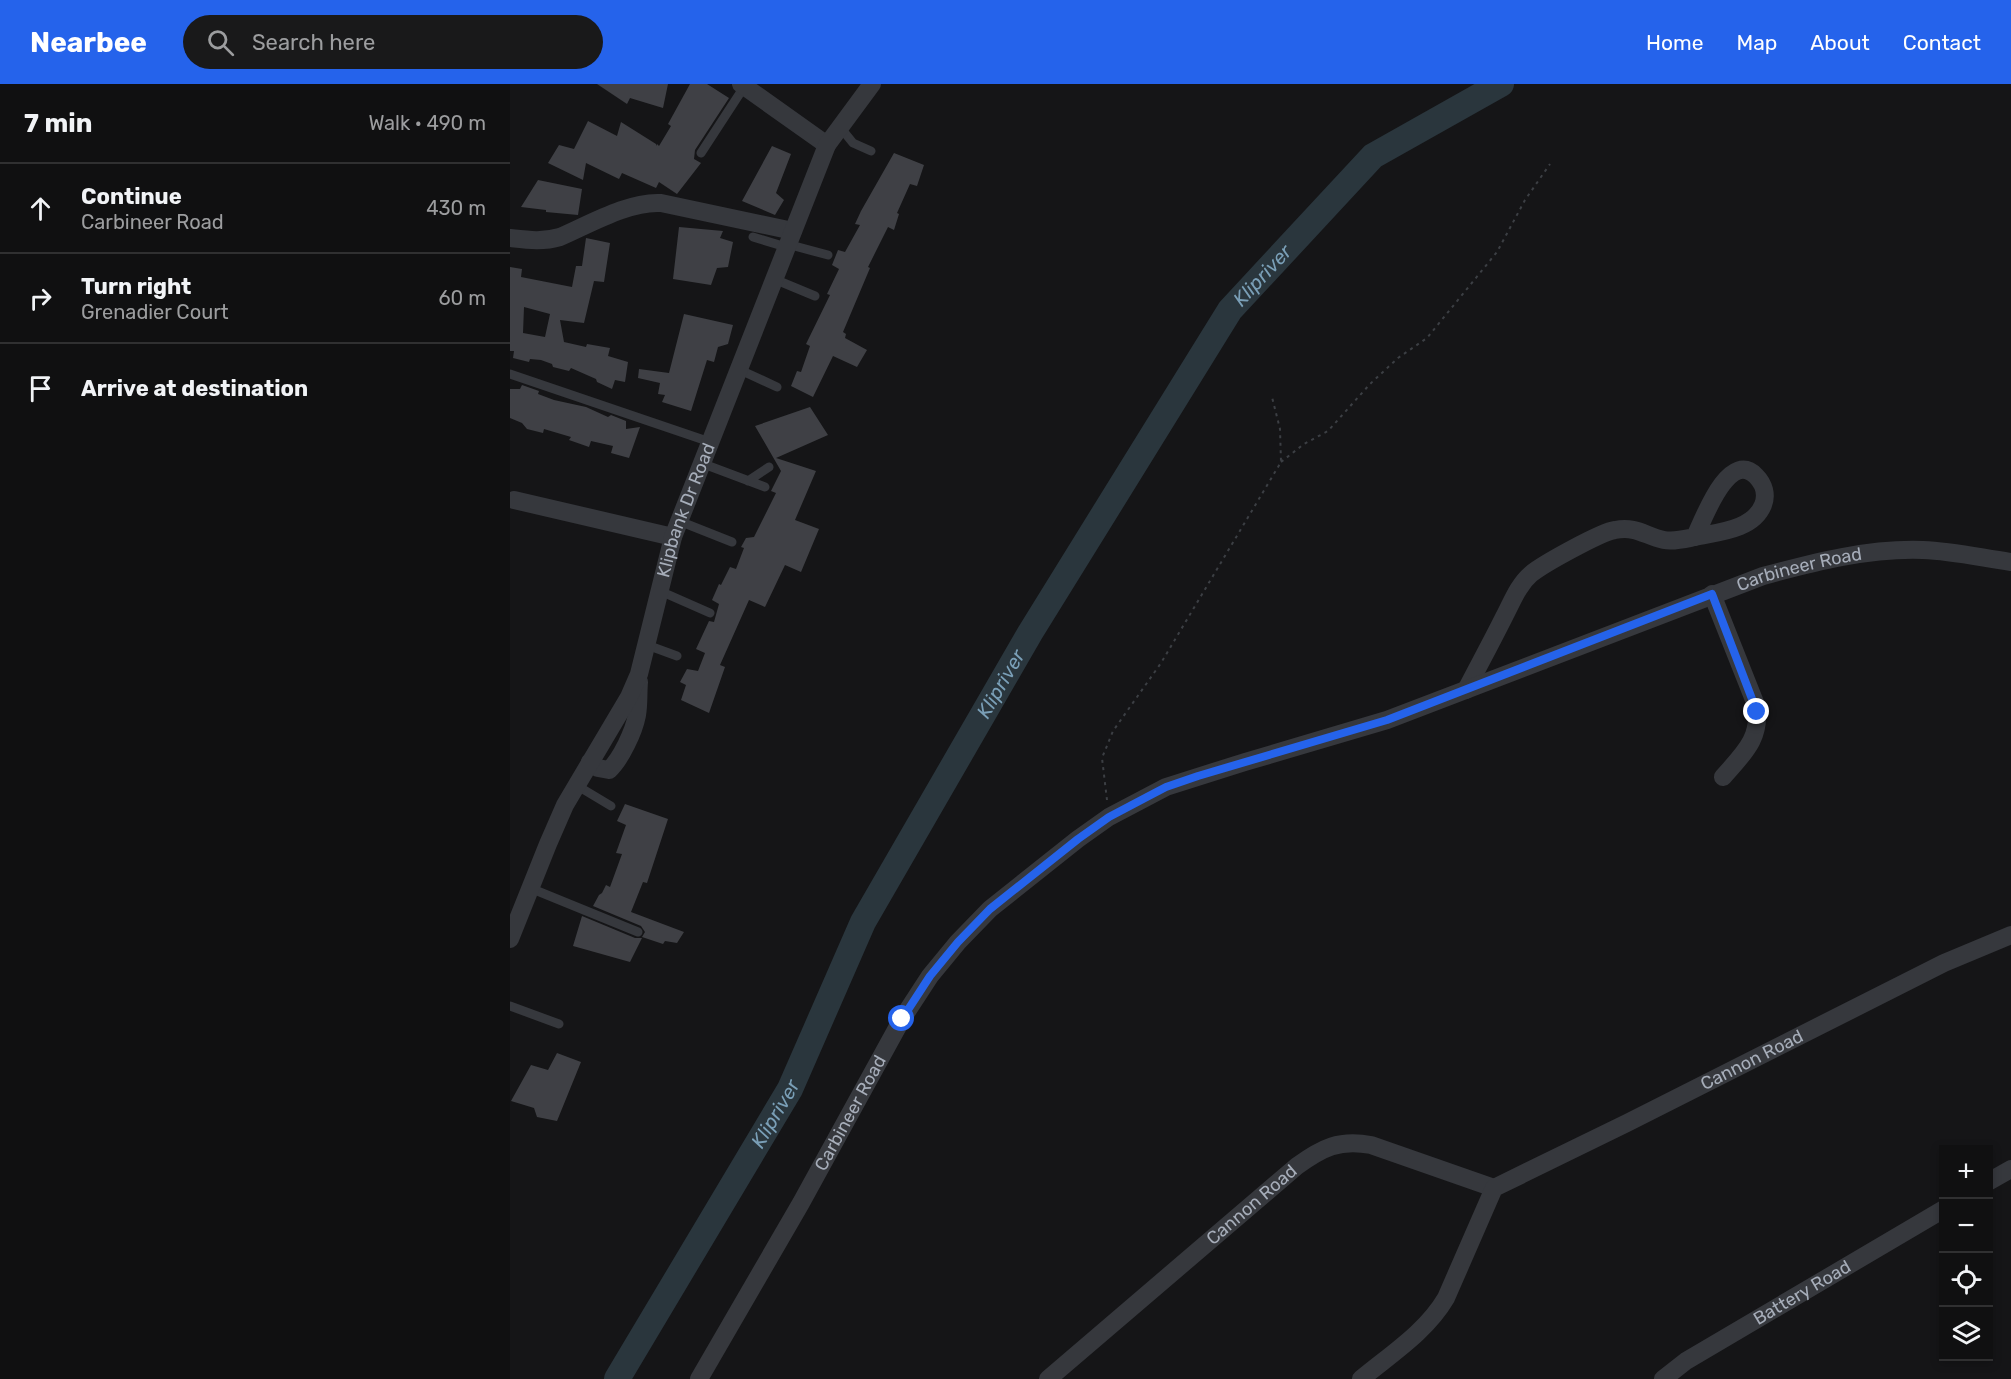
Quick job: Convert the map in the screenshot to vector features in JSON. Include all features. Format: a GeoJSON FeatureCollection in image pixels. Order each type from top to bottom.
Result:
{"type":"FeatureCollection","features":[{"type":"Feature","properties":{"kind":"street","name":"Klipbank Dr Road"},"geometry":{"type":"LineString","coordinates":[[510,939],[548,844],[576,785],[639,674],[676,529],[827,145],[872,84]]}},
{"type":"Feature","properties":{"kind":"street"},"geometry":{"type":"LineString","coordinates":[[742,85],[827,145]]}},
{"type":"Feature","properties":{"kind":"street"},"geometry":{"type":"LineString","coordinates":[[510,238],[540,241],[560,237],[633,206],[652,202],[789,241]]}},
{"type":"Feature","properties":{"kind":"street"},"geometry":{"type":"LineString","coordinates":[[514,500],[676,529]]}},
{"type":"Feature","properties":{"kind":"street"},"geometry":{"type":"LineString","coordinates":[[1466,690],[1519,590],[1534,572],[1605,532],[1638,530],[1667,540],[1695,537]]}},
{"type":"Feature","properties":{"kind":"street","name":"Carbineer Road"},"geometry":{"type":"LineString","coordinates":[[699,1379],[801,1203],[902,1019],[930,976],[958,942],[990,909],[1109,817],[1166,787],[1387,720],[1763,576],[1815,562],[1898,550],[1923,550],[2011,562]]}},
{"type":"Feature","properties":{"kind":"street"},"geometry":{"type":"LineString","coordinates":[[1712,594],[1756,705],[1758,720],[1757,729],[1749,745],[1723,777]]}},
{"type":"Feature","properties":{"kind":"street","name":"Cannon Road"},"geometry":{"type":"LineString","coordinates":[[1048,1379],[1297,1166],[1325,1148],[1355,1142],[1371,1145],[1494,1188],[1944,963],[2011,935]]}},
{"type":"Feature","properties":{"kind":"street"},"geometry":{"type":"LineString","coordinates":[[1993,1180],[2011,1169]]}},
{"type":"Feature","properties":{"kind":"street"},"geometry":{"type":"LineString","coordinates":[[1360,1379],[1421,1329],[1438,1312],[1494,1188]]}},
{"type":"Feature","properties":{"kind":"street","name":"Battery Road"},"geometry":{"type":"LineString","coordinates":[[1663,1379],[1686,1361],[1939,1212]]}},
{"type":"Feature","properties":{"kind":"lane"},"geometry":{"type":"LineString","coordinates":[[701,153],[742,85]]}},
{"type":"Feature","properties":{"kind":"lane"},"geometry":{"type":"LineString","coordinates":[[840,128],[853,143],[871,151]]}},
{"type":"Feature","properties":{"kind":"lane"},"geometry":{"type":"LineString","coordinates":[[753,237],[789,241],[828,255]]}},
{"type":"Feature","properties":{"kind":"lane"},"geometry":{"type":"LineString","coordinates":[[774,279],[815,296]]}},
{"type":"Feature","properties":{"kind":"lane"},"geometry":{"type":"LineString","coordinates":[[738,369],[777,387]]}},
{"type":"Feature","properties":{"kind":"lane"},"geometry":{"type":"LineString","coordinates":[[510,374],[710,442]]}},
{"type":"Feature","properties":{"kind":"lane"},"geometry":{"type":"LineString","coordinates":[[701,463],[765,487]]}},
{"type":"Feature","properties":{"kind":"lane"},"geometry":{"type":"LineString","coordinates":[[748,481],[769,467]]}},
{"type":"Feature","properties":{"kind":"lane"},"geometry":{"type":"LineString","coordinates":[[676,529],[732,542]]}},
{"type":"Feature","properties":{"kind":"lane"},"geometry":{"type":"LineString","coordinates":[[660,591],[710,613]]}},
{"type":"Feature","properties":{"kind":"lane"},"geometry":{"type":"LineString","coordinates":[[647,645],[677,656]]}},
{"type":"Feature","properties":{"kind":"lane"},"geometry":{"type":"LineString","coordinates":[[576,785],[611,806]]}},
{"type":"Feature","properties":{"kind":"lane"},"geometry":{"type":"LineString","coordinates":[[530,888],[638,932]]}},
{"type":"Feature","properties":{"kind":"lane"},"geometry":{"type":"LineString","coordinates":[[510,1006],[559,1024]]}},
{"type":"Feature","properties":{"kind":"path"},"geometry":{"type":"LineString","coordinates":[[1109,817],[1102,758],[1113,731],[1161,663],[1281,462],[1304,444],[1328,431],[1370,384],[1398,358],[1427,338],[1497,252],[1525,200],[1550,164]]}},
{"type":"Feature","properties":{"kind":"path"},"geometry":{"type":"LineString","coordinates":[[1272,397],[1280,429],[1281,462]]}},
{"type":"Feature","properties":{"kind":"building"},"geometry":{"type":"Polygon","coordinates":[[[597,84],[668,84],[663,108],[630,98],[627,104],[597,84]]]}},
{"type":"Feature","properties":{"kind":"building"},"geometry":{"type":"Polygon","coordinates":[[[690,84],[707,84],[729,98],[695,150],[694,159],[701,163],[677,194],[659,182],[656,188],[622,173],[619,179],[586,163],[583,180],[548,163],[559,145],[574,149],[588,121],[617,136],[621,122],[659,146],[690,84]]]}},
{"type":"Feature","properties":{"kind":"building"},"geometry":{"type":"Polygon","coordinates":[[[772,146],[791,154],[776,193],[784,200],[775,215],[742,201],[772,146]]]}},
{"type":"Feature","properties":{"kind":"building"},"geometry":{"type":"Polygon","coordinates":[[[894,153],[924,165],[917,186],[910,184],[897,213],[899,214],[894,230],[888,227],[868,267],[870,268],[843,332],[846,334],[845,338],[867,350],[857,367],[833,356],[813,397],[791,386],[797,371],[801,372],[810,346],[806,344],[830,295],[827,294],[839,269],[832,265],[838,250],[845,252],[860,225],[855,224],[861,211],[894,153]]]}},
{"type":"Feature","properties":{"kind":"building"},"geometry":{"type":"Polygon","coordinates":[[[538,180],[582,189],[578,215],[521,207],[538,180]]]}},
{"type":"Feature","properties":{"kind":"building"},"geometry":{"type":"Polygon","coordinates":[[[679,227],[723,231],[720,238],[733,242],[728,267],[717,268],[711,285],[673,279],[679,227]]]}},
{"type":"Feature","properties":{"kind":"building"},"geometry":{"type":"Polygon","coordinates":[[[586,238],[610,243],[604,282],[594,281],[584,323],[560,320],[564,342],[586,347],[587,344],[610,348],[608,356],[628,362],[625,382],[615,380],[612,389],[571,368],[569,371],[553,367],[552,364],[541,360],[530,359],[529,362],[513,358],[514,351],[510,351],[510,267],[522,269],[521,277],[572,287],[576,266],[582,266],[586,238]],[[524,307],[523,333],[545,337],[550,314],[524,307]]]}},
{"type":"Feature","properties":{"kind":"building"},"geometry":{"type":"Polygon","coordinates":[[[684,314],[733,325],[728,344],[718,347],[714,362],[707,360],[691,411],[662,402],[665,395],[658,394],[660,383],[638,378],[639,369],[669,373],[684,314]]]}},
{"type":"Feature","properties":{"kind":"building"},"geometry":{"type":"Polygon","coordinates":[[[522,385],[554,400],[586,407],[608,417],[611,415],[626,421],[626,429],[640,427],[629,458],[611,453],[613,446],[591,441],[589,447],[569,440],[571,437],[544,429],[543,433],[527,429],[522,423],[510,418],[510,389],[520,389],[522,385]]]}},
{"type":"Feature","properties":{"kind":"building"},"geometry":{"type":"Polygon","coordinates":[[[810,407],[828,435],[776,458],[816,471],[795,520],[819,529],[801,572],[785,565],[765,607],[749,600],[720,665],[725,667],[709,713],[681,700],[686,685],[680,682],[687,669],[698,671],[705,653],[696,649],[709,621],[714,622],[719,604],[712,600],[719,584],[721,585],[730,567],[736,569],[744,548],[741,547],[746,538],[754,537],[776,493],[771,491],[781,471],[755,426],[810,407]]]}},
{"type":"Feature","properties":{"kind":"building"},"geometry":{"type":"Polygon","coordinates":[[[625,804],[668,819],[647,883],[643,882],[631,912],[684,932],[677,943],[665,941],[663,944],[642,937],[645,932],[641,926],[593,906],[606,885],[610,887],[622,854],[616,853],[626,825],[617,821],[625,804]]]}},
{"type":"Feature","properties":{"kind":"building"},"geometry":{"type":"Polygon","coordinates":[[[582,916],[635,938],[642,938],[630,962],[573,946],[582,916]]]}},
{"type":"Feature","properties":{"kind":"building"},"geometry":{"type":"Polygon","coordinates":[[[557,1053],[581,1062],[557,1121],[537,1117],[534,1108],[511,1101],[531,1065],[548,1070],[557,1053]]]}},
{"type":"Feature","properties":{"kind":"waterway","name":"Klipriver"},"geometry":{"type":"LineString","coordinates":[[617,1379],[790,1089],[863,922],[1030,633],[1230,310],[1373,156],[1501,84]]}},
{"type":"Feature","properties":{"kind":"route"},"geometry":{"type":"LineString","coordinates":[[902,1019],[930,976],[958,942],[990,909],[1032,874],[1109,817],[1166,787],[1387,720],[1712,594],[1757,712]]}}]}
